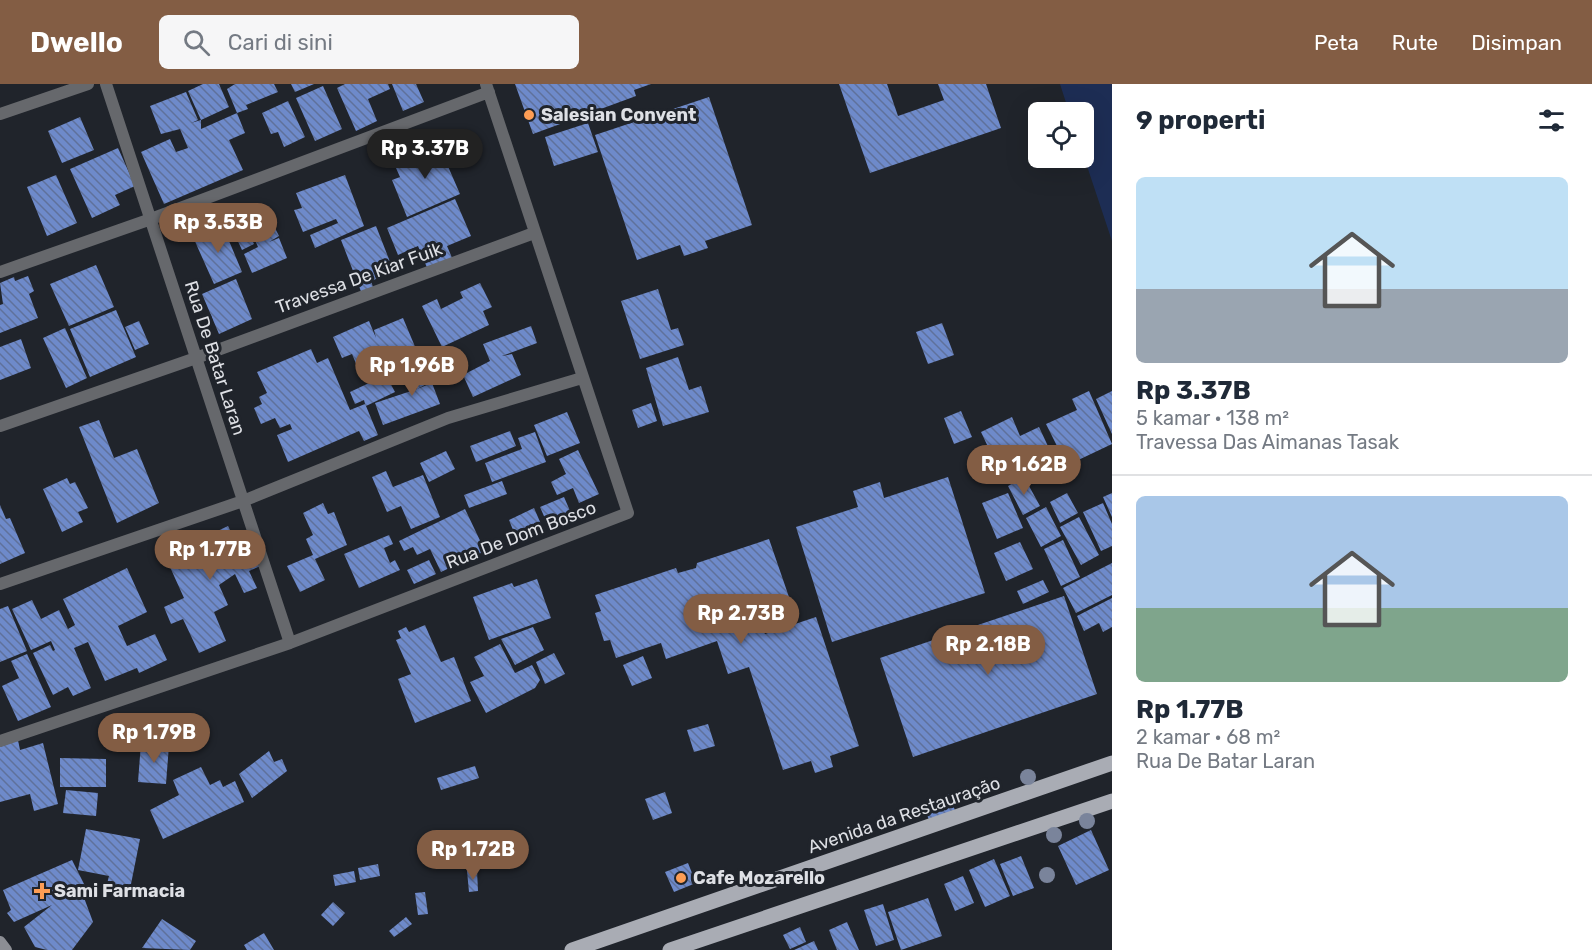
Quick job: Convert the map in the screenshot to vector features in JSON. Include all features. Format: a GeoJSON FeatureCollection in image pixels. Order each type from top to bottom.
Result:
{"type":"FeatureCollection","features":[{"type":"Feature","properties":{"kind":"main road","name":"Avenida da Restauração"},"geometry":{"type":"LineString","coordinates":[[572,950],[1112,763]]}},
{"type":"Feature","properties":{"kind":"main road"},"geometry":{"type":"LineString","coordinates":[[670,950],[1112,801]]}},
{"type":"Feature","properties":{"kind":"street"},"geometry":{"type":"LineString","coordinates":[[0,114],[88,84]]}},
{"type":"Feature","properties":{"kind":"street","name":"Rua De Batar Laran"},"geometry":{"type":"LineString","coordinates":[[106,84],[290,642]]}},
{"type":"Feature","properties":{"kind":"street"},"geometry":{"type":"LineString","coordinates":[[0,272],[151,219],[487,88]]}},
{"type":"Feature","properties":{"kind":"street","name":"Rua De Dom Bosco"},"geometry":{"type":"LineString","coordinates":[[0,741],[290,642],[628,513],[487,88]]}},
{"type":"Feature","properties":{"kind":"street","name":"Travessa De Kiar Fuik"},"geometry":{"type":"LineString","coordinates":[[0,426],[196,358],[534,233]]}},
{"type":"Feature","properties":{"kind":"street"},"geometry":{"type":"LineString","coordinates":[[0,584],[243,501],[448,418],[582,378]]}},
{"type":"Feature","properties":{"kind":"street"},"geometry":{"type":"LineString","coordinates":[[0,942],[6,950]]}},
{"type":"Feature","properties":{"kind":"shaded area"},"geometry":{"type":"Polygon","coordinates":[[[1060,84],[1112,84],[1112,241],[1088,168],[1094,168],[1094,102],[1066,102],[1060,84]]]}},
{"type":"Feature","properties":{"kind":"building"},"geometry":{"type":"Polygon","coordinates":[[[203,84],[219,84],[229,107],[201,120],[188,91],[203,84]]]}},
{"type":"Feature","properties":{"kind":"building"},"geometry":{"type":"Polygon","coordinates":[[[235,84],[274,84],[278,92],[246,105],[248,109],[237,113],[227,89],[235,84]]]}},
{"type":"Feature","properties":{"kind":"building"},"geometry":{"type":"Polygon","coordinates":[[[291,84],[314,84],[295,92],[291,84]]]}},
{"type":"Feature","properties":{"kind":"building"},"geometry":{"type":"Polygon","coordinates":[[[345,84],[388,84],[390,89],[368,99],[377,121],[356,131],[337,88],[345,84]]]}},
{"type":"Feature","properties":{"kind":"building"},"geometry":{"type":"Polygon","coordinates":[[[392,84],[416,84],[424,102],[403,111],[392,84]]]}},
{"type":"Feature","properties":{"kind":"building"},"geometry":{"type":"Polygon","coordinates":[[[515,84],[651,84],[634,90],[636,96],[533,134],[515,84]]]}},
{"type":"Feature","properties":{"kind":"building"},"geometry":{"type":"Polygon","coordinates":[[[839,84],[887,84],[898,116],[944,100],[938,84],[986,84],[1001,128],[870,173],[839,84]]]}},
{"type":"Feature","properties":{"kind":"building"},"geometry":{"type":"Polygon","coordinates":[[[323,86],[342,129],[315,141],[296,98],[323,86]]]}},
{"type":"Feature","properties":{"kind":"building"},"geometry":{"type":"Polygon","coordinates":[[[186,92],[198,120],[191,123],[201,120],[201,129],[237,113],[245,133],[229,140],[243,170],[164,204],[141,152],[170,139],[176,152],[188,148],[180,129],[161,134],[150,106],[186,92]]]}},
{"type":"Feature","properties":{"kind":"building"},"geometry":{"type":"Polygon","coordinates":[[[709,97],[752,225],[705,241],[708,248],[684,256],[680,245],[637,260],[595,135],[709,97]]]}},
{"type":"Feature","properties":{"kind":"building"},"geometry":{"type":"Polygon","coordinates":[[[288,101],[305,137],[284,147],[278,132],[271,134],[262,113],[288,101]]]}},
{"type":"Feature","properties":{"kind":"building"},"geometry":{"type":"Polygon","coordinates":[[[80,117],[94,150],[62,163],[48,131],[80,117]]]}},
{"type":"Feature","properties":{"kind":"building"},"geometry":{"type":"Polygon","coordinates":[[[588,123],[598,152],[554,166],[545,137],[588,123]]]}},
{"type":"Feature","properties":{"kind":"building"},"geometry":{"type":"Polygon","coordinates":[[[437,141],[460,194],[407,217],[392,180],[400,177],[396,168],[415,160],[411,152],[437,141]]]}},
{"type":"Feature","properties":{"kind":"building"},"geometry":{"type":"Polygon","coordinates":[[[118,148],[135,186],[115,195],[120,205],[92,218],[70,169],[118,148]]]}},
{"type":"Feature","properties":{"kind":"building"},"geometry":{"type":"Polygon","coordinates":[[[56,175],[77,223],[47,236],[27,187],[56,175]]]}},
{"type":"Feature","properties":{"kind":"building"},"geometry":{"type":"Polygon","coordinates":[[[345,175],[364,226],[315,248],[310,235],[338,223],[336,219],[303,232],[294,210],[302,208],[296,193],[345,175]]]}},
{"type":"Feature","properties":{"kind":"building"},"geometry":{"type":"Polygon","coordinates":[[[455,199],[471,236],[447,246],[453,260],[428,270],[418,246],[398,255],[387,228],[455,199]]]}},
{"type":"Feature","properties":{"kind":"building"},"geometry":{"type":"Polygon","coordinates":[[[256,214],[261,225],[271,220],[279,236],[269,242],[279,238],[287,258],[252,273],[244,254],[258,247],[246,220],[256,214]]]}},
{"type":"Feature","properties":{"kind":"building"},"geometry":{"type":"Polygon","coordinates":[[[222,224],[242,272],[214,284],[193,237],[222,224]]]}},
{"type":"Feature","properties":{"kind":"building"},"geometry":{"type":"Polygon","coordinates":[[[376,226],[394,272],[371,281],[374,290],[362,294],[341,240],[376,226]]]}},
{"type":"Feature","properties":{"kind":"building"},"geometry":{"type":"Polygon","coordinates":[[[247,229],[254,244],[242,250],[235,235],[247,229]]]}},
{"type":"Feature","properties":{"kind":"building"},"geometry":{"type":"Polygon","coordinates":[[[96,265],[114,307],[69,326],[50,284],[96,265]]]}},
{"type":"Feature","properties":{"kind":"building"},"geometry":{"type":"Polygon","coordinates":[[[28,276],[34,291],[29,294],[38,318],[0,333],[0,305],[3,304],[0,283],[14,277],[15,281],[28,276]]]}},
{"type":"Feature","properties":{"kind":"building"},"geometry":{"type":"Polygon","coordinates":[[[236,279],[252,319],[219,334],[202,294],[236,279]]]}},
{"type":"Feature","properties":{"kind":"building"},"geometry":{"type":"Polygon","coordinates":[[[480,283],[492,307],[483,311],[489,325],[442,347],[422,306],[437,299],[441,309],[463,298],[460,292],[480,283]]]}},
{"type":"Feature","properties":{"kind":"building"},"geometry":{"type":"Polygon","coordinates":[[[658,289],[671,330],[678,328],[684,345],[640,359],[621,301],[658,289]]]}},
{"type":"Feature","properties":{"kind":"building"},"geometry":{"type":"Polygon","coordinates":[[[116,310],[136,357],[90,377],[70,329],[116,310]]]}},
{"type":"Feature","properties":{"kind":"building"},"geometry":{"type":"Polygon","coordinates":[[[403,318],[416,349],[360,373],[352,354],[342,358],[333,337],[369,321],[376,338],[374,330],[403,318]]]}},
{"type":"Feature","properties":{"kind":"building"},"geometry":{"type":"Polygon","coordinates":[[[139,321],[149,344],[135,350],[125,327],[139,321]]]}},
{"type":"Feature","properties":{"kind":"building"},"geometry":{"type":"Polygon","coordinates":[[[942,323],[954,355],[928,364],[916,332],[942,323]]]}},
{"type":"Feature","properties":{"kind":"building"},"geometry":{"type":"Polygon","coordinates":[[[531,326],[537,343],[502,356],[512,354],[521,375],[473,397],[463,375],[490,361],[483,344],[531,326]]]}},
{"type":"Feature","properties":{"kind":"building"},"geometry":{"type":"Polygon","coordinates":[[[65,328],[87,378],[66,388],[43,338],[65,328]]]}},
{"type":"Feature","properties":{"kind":"building"},"geometry":{"type":"Polygon","coordinates":[[[21,339],[31,368],[0,380],[0,347],[21,339]]]}},
{"type":"Feature","properties":{"kind":"building"},"geometry":{"type":"Polygon","coordinates":[[[311,349],[317,363],[328,358],[350,410],[365,404],[364,400],[355,404],[350,392],[386,375],[395,392],[366,406],[378,435],[364,441],[359,431],[288,462],[277,435],[292,429],[290,424],[280,428],[275,418],[261,424],[254,408],[262,404],[259,397],[267,393],[257,372],[311,349]]]}},
{"type":"Feature","properties":{"kind":"building"},"geometry":{"type":"Polygon","coordinates":[[[678,357],[689,390],[701,386],[709,412],[663,426],[646,368],[678,357]]]}},
{"type":"Feature","properties":{"kind":"building"},"geometry":{"type":"Polygon","coordinates":[[[434,361],[442,376],[417,389],[410,374],[434,361]]]}},
{"type":"Feature","properties":{"kind":"building"},"geometry":{"type":"Polygon","coordinates":[[[432,383],[440,404],[383,425],[375,403],[432,383]]]}},
{"type":"Feature","properties":{"kind":"building"},"geometry":{"type":"Polygon","coordinates":[[[1089,391],[1112,444],[1072,463],[1064,447],[1059,450],[1046,424],[1077,410],[1072,399],[1089,391]]]}},
{"type":"Feature","properties":{"kind":"building"},"geometry":{"type":"Polygon","coordinates":[[[1112,391],[1112,434],[1096,399],[1112,391]]]}},
{"type":"Feature","properties":{"kind":"building"},"geometry":{"type":"Polygon","coordinates":[[[651,403],[657,421],[638,428],[632,410],[651,403]]]}},
{"type":"Feature","properties":{"kind":"building"},"geometry":{"type":"Polygon","coordinates":[[[961,411],[972,437],[954,444],[944,418],[961,411]]]}},
{"type":"Feature","properties":{"kind":"building"},"geometry":{"type":"Polygon","coordinates":[[[567,412],[580,443],[547,456],[534,425],[567,412]]]}},
{"type":"Feature","properties":{"kind":"building"},"geometry":{"type":"Polygon","coordinates":[[[1012,417],[1020,436],[1039,427],[1054,459],[1005,483],[981,432],[1012,417]]]}},
{"type":"Feature","properties":{"kind":"building"},"geometry":{"type":"Polygon","coordinates":[[[99,420],[114,458],[137,449],[159,503],[117,523],[79,427],[99,420]]]}},
{"type":"Feature","properties":{"kind":"building"},"geometry":{"type":"Polygon","coordinates":[[[510,431],[516,446],[476,462],[470,446],[510,431]]]}},
{"type":"Feature","properties":{"kind":"building"},"geometry":{"type":"Polygon","coordinates":[[[535,432],[546,462],[492,482],[485,463],[522,449],[518,438],[535,432]]]}},
{"type":"Feature","properties":{"kind":"building"},"geometry":{"type":"Polygon","coordinates":[[[578,450],[599,494],[579,503],[573,488],[557,495],[551,482],[566,474],[559,459],[578,450]]]}},
{"type":"Feature","properties":{"kind":"building"},"geometry":{"type":"Polygon","coordinates":[[[446,451],[455,469],[429,482],[420,463],[446,451]]]}},
{"type":"Feature","properties":{"kind":"building"},"geometry":{"type":"Polygon","coordinates":[[[386,471],[393,487],[423,475],[440,517],[411,529],[401,506],[387,512],[372,477],[386,471]]]}},
{"type":"Feature","properties":{"kind":"building"},"geometry":{"type":"Polygon","coordinates":[[[948,477],[985,593],[832,642],[796,527],[858,507],[853,491],[880,482],[884,498],[948,477]]]}},
{"type":"Feature","properties":{"kind":"building"},"geometry":{"type":"Polygon","coordinates":[[[1024,477],[1040,506],[1023,515],[1008,486],[1024,477]]]}},
{"type":"Feature","properties":{"kind":"building"},"geometry":{"type":"Polygon","coordinates":[[[67,478],[70,484],[75,482],[88,508],[78,512],[83,522],[62,532],[43,489],[67,478]]]}},
{"type":"Feature","properties":{"kind":"building"},"geometry":{"type":"Polygon","coordinates":[[[502,481],[507,494],[469,508],[464,495],[502,481]]]}},
{"type":"Feature","properties":{"kind":"building"},"geometry":{"type":"Polygon","coordinates":[[[1008,493],[1023,528],[997,539],[982,503],[1008,493]]]}},
{"type":"Feature","properties":{"kind":"building"},"geometry":{"type":"Polygon","coordinates":[[[1067,493],[1078,513],[1060,523],[1050,502],[1067,493]]]}},
{"type":"Feature","properties":{"kind":"building"},"geometry":{"type":"Polygon","coordinates":[[[1112,493],[1112,517],[1103,497],[1112,493]]]}},
{"type":"Feature","properties":{"kind":"building"},"geometry":{"type":"Polygon","coordinates":[[[564,497],[574,520],[550,530],[540,507],[564,497]]]}},
{"type":"Feature","properties":{"kind":"building"},"geometry":{"type":"Polygon","coordinates":[[[323,503],[328,514],[334,512],[347,545],[315,559],[325,580],[300,592],[287,566],[313,555],[306,539],[313,535],[303,513],[323,503]]]}},
{"type":"Feature","properties":{"kind":"building"},"geometry":{"type":"Polygon","coordinates":[[[1103,503],[1112,524],[1112,546],[1101,551],[1083,512],[1103,503]]]}},
{"type":"Feature","properties":{"kind":"building"},"geometry":{"type":"Polygon","coordinates":[[[0,505],[6,519],[10,518],[25,553],[0,564],[0,505]]]}},
{"type":"Feature","properties":{"kind":"building"},"geometry":{"type":"Polygon","coordinates":[[[1046,507],[1061,536],[1041,547],[1026,518],[1046,507]]]}},
{"type":"Feature","properties":{"kind":"building"},"geometry":{"type":"Polygon","coordinates":[[[534,508],[544,531],[527,539],[524,533],[515,535],[509,520],[534,508]]]}},
{"type":"Feature","properties":{"kind":"building"},"geometry":{"type":"Polygon","coordinates":[[[465,509],[485,551],[441,572],[430,549],[417,555],[413,547],[404,551],[399,541],[465,509]]]}},
{"type":"Feature","properties":{"kind":"building"},"geometry":{"type":"Polygon","coordinates":[[[1079,517],[1099,555],[1081,565],[1060,527],[1079,517]]]}},
{"type":"Feature","properties":{"kind":"building"},"geometry":{"type":"Polygon","coordinates":[[[228,526],[234,538],[250,531],[265,564],[249,571],[257,588],[244,593],[235,574],[219,585],[228,605],[214,612],[226,641],[199,653],[183,619],[171,624],[164,607],[184,598],[165,556],[228,526]]]}},
{"type":"Feature","properties":{"kind":"building"},"geometry":{"type":"Polygon","coordinates":[[[389,535],[393,544],[384,548],[390,563],[395,560],[400,570],[359,588],[344,554],[389,535]]]}},
{"type":"Feature","properties":{"kind":"building"},"geometry":{"type":"Polygon","coordinates":[[[769,539],[789,597],[756,608],[765,634],[816,617],[859,746],[830,756],[833,767],[815,773],[811,761],[783,770],[749,667],[728,674],[717,641],[666,659],[661,643],[616,658],[610,640],[604,641],[595,613],[601,611],[595,595],[676,568],[678,573],[696,568],[697,563],[769,539]]]}},
{"type":"Feature","properties":{"kind":"building"},"geometry":{"type":"Polygon","coordinates":[[[1063,540],[1080,577],[1061,586],[1044,549],[1063,540]]]}},
{"type":"Feature","properties":{"kind":"building"},"geometry":{"type":"Polygon","coordinates":[[[1020,542],[1033,569],[1006,581],[994,553],[1020,542]]]}},
{"type":"Feature","properties":{"kind":"building"},"geometry":{"type":"Polygon","coordinates":[[[429,560],[436,574],[414,584],[407,570],[429,560]]]}},
{"type":"Feature","properties":{"kind":"building"},"geometry":{"type":"Polygon","coordinates":[[[1112,563],[1112,595],[1076,613],[1063,588],[1112,563]]]}},
{"type":"Feature","properties":{"kind":"building"},"geometry":{"type":"Polygon","coordinates":[[[127,568],[147,612],[118,626],[127,646],[155,634],[167,660],[139,673],[137,668],[105,681],[88,642],[74,648],[91,688],[73,696],[68,687],[53,695],[33,653],[50,645],[53,651],[55,650],[51,641],[31,650],[12,609],[32,600],[41,619],[59,610],[68,629],[75,625],[63,599],[127,568]]]}},
{"type":"Feature","properties":{"kind":"building"},"geometry":{"type":"Polygon","coordinates":[[[537,579],[551,618],[489,640],[473,597],[512,583],[514,587],[537,579]]]}},
{"type":"Feature","properties":{"kind":"building"},"geometry":{"type":"Polygon","coordinates":[[[1043,580],[1049,592],[1023,604],[1017,591],[1043,580]]]}},
{"type":"Feature","properties":{"kind":"building"},"geometry":{"type":"Polygon","coordinates":[[[1064,596],[1097,694],[913,757],[880,658],[1064,596]]]}},
{"type":"Feature","properties":{"kind":"building"},"geometry":{"type":"Polygon","coordinates":[[[1112,598],[1112,627],[1103,632],[1099,623],[1084,631],[1077,616],[1112,598]]]}},
{"type":"Feature","properties":{"kind":"building"},"geometry":{"type":"Polygon","coordinates":[[[8,606],[27,651],[0,662],[0,609],[8,606]]]}},
{"type":"Feature","properties":{"kind":"building"},"geometry":{"type":"Polygon","coordinates":[[[425,625],[441,662],[454,657],[471,701],[415,723],[398,679],[411,674],[396,640],[401,638],[398,631],[406,627],[409,632],[425,625]]]}},
{"type":"Feature","properties":{"kind":"building"},"geometry":{"type":"Polygon","coordinates":[[[533,627],[544,650],[515,665],[501,639],[533,627]]]}},
{"type":"Feature","properties":{"kind":"building"},"geometry":{"type":"Polygon","coordinates":[[[500,644],[515,673],[532,665],[540,680],[535,688],[486,713],[470,682],[484,676],[474,657],[500,644]]]}},
{"type":"Feature","properties":{"kind":"building"},"geometry":{"type":"Polygon","coordinates":[[[554,653],[565,674],[545,684],[536,662],[554,653]]]}},
{"type":"Feature","properties":{"kind":"building"},"geometry":{"type":"Polygon","coordinates":[[[27,654],[51,707],[18,721],[2,686],[19,678],[11,661],[27,654]]]}},
{"type":"Feature","properties":{"kind":"building"},"geometry":{"type":"Polygon","coordinates":[[[643,656],[652,678],[632,686],[623,665],[643,656]]]}},
{"type":"Feature","properties":{"kind":"building"},"geometry":{"type":"Polygon","coordinates":[[[708,724],[715,746],[694,752],[687,730],[708,724]]]}},
{"type":"Feature","properties":{"kind":"building"},"geometry":{"type":"Polygon","coordinates":[[[18,740],[20,750],[43,743],[58,804],[34,811],[30,794],[0,802],[0,747],[18,740]]]}},
{"type":"Feature","properties":{"kind":"building"},"geometry":{"type":"Polygon","coordinates":[[[141,743],[169,745],[166,784],[138,782],[141,743]]]}},
{"type":"Feature","properties":{"kind":"building"},"geometry":{"type":"Polygon","coordinates":[[[269,751],[274,762],[282,759],[287,771],[252,798],[239,774],[269,751]]]}},
{"type":"Feature","properties":{"kind":"building"},"geometry":{"type":"Polygon","coordinates":[[[60,758],[106,759],[106,787],[60,787],[60,758]]]}},
{"type":"Feature","properties":{"kind":"building"},"geometry":{"type":"Polygon","coordinates":[[[475,766],[479,778],[441,790],[437,778],[475,766]]]}},
{"type":"Feature","properties":{"kind":"building"},"geometry":{"type":"Polygon","coordinates":[[[201,767],[210,785],[220,780],[223,787],[235,781],[244,802],[163,839],[150,810],[179,795],[173,780],[201,767]]]}},
{"type":"Feature","properties":{"kind":"building"},"geometry":{"type":"Polygon","coordinates":[[[66,790],[98,793],[96,816],[63,813],[66,790]]]}},
{"type":"Feature","properties":{"kind":"building"},"geometry":{"type":"Polygon","coordinates":[[[665,792],[672,813],[653,820],[645,799],[665,792]]]}},
{"type":"Feature","properties":{"kind":"building"},"geometry":{"type":"Polygon","coordinates":[[[949,794],[957,816],[931,825],[923,805],[949,794]]]}},
{"type":"Feature","properties":{"kind":"building"},"geometry":{"type":"Polygon","coordinates":[[[86,829],[140,839],[130,889],[107,884],[109,876],[78,870],[86,829]]]}},
{"type":"Feature","properties":{"kind":"building"},"geometry":{"type":"Polygon","coordinates":[[[1091,830],[1109,870],[1076,885],[1058,846],[1091,830]]]}},
{"type":"Feature","properties":{"kind":"building"},"geometry":{"type":"Polygon","coordinates":[[[1021,856],[1034,888],[1013,896],[1000,864],[1021,856]]]}},
{"type":"Feature","properties":{"kind":"building"},"geometry":{"type":"Polygon","coordinates":[[[994,859],[1010,896],[985,907],[969,870],[994,859]]]}},
{"type":"Feature","properties":{"kind":"building"},"geometry":{"type":"Polygon","coordinates":[[[72,860],[88,892],[83,895],[93,922],[72,950],[47,950],[35,947],[24,927],[52,905],[14,922],[7,913],[11,910],[3,890],[72,860]]]}},
{"type":"Feature","properties":{"kind":"building","name":"Cafe Mozarello"},"geometry":{"type":"Polygon","coordinates":[[[688,863],[696,883],[674,892],[665,872],[688,863]]]}},
{"type":"Feature","properties":{"kind":"building"},"geometry":{"type":"Polygon","coordinates":[[[378,864],[380,876],[360,880],[358,868],[378,864]]]}},
{"type":"Feature","properties":{"kind":"building"},"geometry":{"type":"Polygon","coordinates":[[[477,870],[478,891],[469,892],[467,871],[477,870]]]}},
{"type":"Feature","properties":{"kind":"building"},"geometry":{"type":"Polygon","coordinates":[[[354,871],[356,882],[335,886],[333,875],[354,871]]]}},
{"type":"Feature","properties":{"kind":"building"},"geometry":{"type":"Polygon","coordinates":[[[963,876],[974,903],[955,911],[944,884],[963,876]]]}},
{"type":"Feature","properties":{"kind":"building"},"geometry":{"type":"Polygon","coordinates":[[[425,892],[428,914],[418,915],[415,893],[425,892]]]}},
{"type":"Feature","properties":{"kind":"building"},"geometry":{"type":"Polygon","coordinates":[[[928,898],[942,936],[901,950],[888,912],[928,898]]]}},
{"type":"Feature","properties":{"kind":"building"},"geometry":{"type":"Polygon","coordinates":[[[333,902],[345,913],[333,926],[321,915],[333,902]]]}},
{"type":"Feature","properties":{"kind":"building"},"geometry":{"type":"Polygon","coordinates":[[[883,904],[894,940],[876,946],[864,910],[883,904]]]}},
{"type":"Feature","properties":{"kind":"building"},"geometry":{"type":"Polygon","coordinates":[[[406,917],[412,924],[394,937],[389,931],[406,917]]]}},
{"type":"Feature","properties":{"kind":"building"},"geometry":{"type":"Polygon","coordinates":[[[162,919],[196,941],[190,950],[142,948],[162,919]]]}},
{"type":"Feature","properties":{"kind":"building"},"geometry":{"type":"Polygon","coordinates":[[[847,922],[859,950],[837,950],[829,930],[847,922]]]}},
{"type":"Feature","properties":{"kind":"building"},"geometry":{"type":"Polygon","coordinates":[[[800,927],[806,942],[790,949],[783,935],[800,927]]]}},
{"type":"Feature","properties":{"kind":"building"},"geometry":{"type":"Polygon","coordinates":[[[264,933],[274,950],[247,950],[244,945],[264,933]]]}},
{"type":"Feature","properties":{"kind":"building"},"geometry":{"type":"Polygon","coordinates":[[[814,941],[818,950],[794,950],[814,941]]]}},
{"type":"Feature","properties":{"kind":"place","name":"Salesian Convent"},"geometry":{"type":"Point","coordinates":[529,115]}},
{"type":"Feature","properties":{"kind":"place","name":"Cafe Mozarello"},"geometry":{"type":"Point","coordinates":[681,878]}},
{"type":"Feature","properties":{"kind":"place","name":"Sami Farmacia"},"geometry":{"type":"Point","coordinates":[42,891]}}]}
